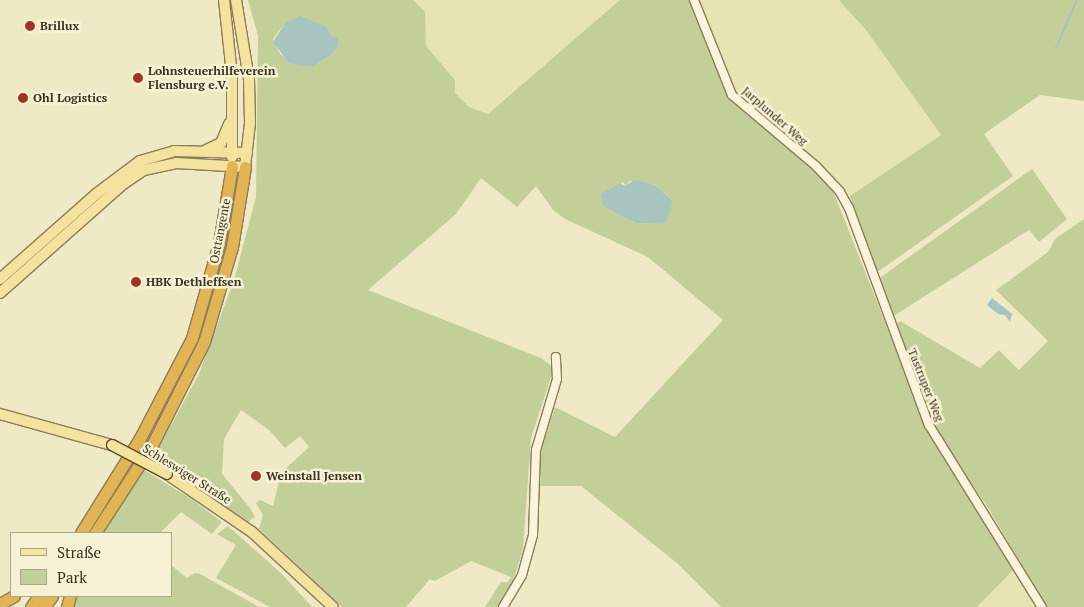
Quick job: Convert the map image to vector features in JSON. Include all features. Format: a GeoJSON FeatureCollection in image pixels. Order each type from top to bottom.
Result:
{"type":"FeatureCollection","features":[{"type":"Feature","properties":{"kind":"highway","name":"Osttangente"},"geometry":{"type":"LineString","coordinates":[[105,498],[148,424],[192,338],[219,243],[232,166]]}},
{"type":"Feature","properties":{"kind":"highway","name":"Osttangente"},"geometry":{"type":"LineString","coordinates":[[116,503],[152,445],[204,342],[232,247],[246,167]]}},
{"type":"Feature","properties":{"kind":"highway"},"geometry":{"type":"LineString","coordinates":[[78,532],[105,498]]}},
{"type":"Feature","properties":{"kind":"highway"},"geometry":{"type":"LineString","coordinates":[[82,532],[105,498]]}},
{"type":"Feature","properties":{"kind":"highway"},"geometry":{"type":"LineString","coordinates":[[96,532],[116,503]]}},
{"type":"Feature","properties":{"kind":"highway"},"geometry":{"type":"LineString","coordinates":[[100,532],[116,503]]}},
{"type":"Feature","properties":{"kind":"highway"},"geometry":{"type":"LineString","coordinates":[[0,604],[12,597]]}},
{"type":"Feature","properties":{"kind":"main road","name":"Osttangente"},"geometry":{"type":"LineString","coordinates":[[224,0],[233,91],[232,166]]}},
{"type":"Feature","properties":{"kind":"main road","name":"Osttangente"},"geometry":{"type":"LineString","coordinates":[[236,0],[249,79],[246,167]]}},
{"type":"Feature","properties":{"kind":"main road"},"geometry":{"type":"LineString","coordinates":[[201,151],[213,148],[226,135],[233,91]]}},
{"type":"Feature","properties":{"kind":"main road"},"geometry":{"type":"LineString","coordinates":[[0,279],[103,188],[140,161],[159,153],[201,151],[247,153]]}},
{"type":"Feature","properties":{"kind":"main road"},"geometry":{"type":"LineString","coordinates":[[0,293],[123,184],[144,170],[176,163],[246,167]]}},
{"type":"Feature","properties":{"kind":"main road","name":"Schleswiger Straße"},"geometry":{"type":"LineString","coordinates":[[0,414],[112,445],[167,474],[252,532],[333,607]]}},
{"type":"Feature","properties":{"kind":"street","name":"Jarplunder Weg"},"geometry":{"type":"LineString","coordinates":[[694,0],[732,95],[816,166],[840,192],[849,208]]}},
{"type":"Feature","properties":{"kind":"street","name":"Tastruper Weg"},"geometry":{"type":"LineString","coordinates":[[849,208],[929,426],[1042,607]]}},
{"type":"Feature","properties":{"kind":"street"},"geometry":{"type":"LineString","coordinates":[[503,607],[522,575],[533,535],[536,450],[557,379],[556,357]]}},
{"type":"Feature","properties":{"kind":"shaded area"},"geometry":{"type":"Polygon","coordinates":[[[411,0],[620,0],[488,114],[469,107],[455,93],[455,80],[426,46],[423,33],[426,20],[411,0]]]}},
{"type":"Feature","properties":{"kind":"shaded area"},"geometry":{"type":"Polygon","coordinates":[[[699,0],[839,0],[866,30],[941,135],[850,196],[829,171],[733,91],[699,0]]]}},
{"type":"Feature","properties":{"kind":"shaded area"},"geometry":{"type":"Polygon","coordinates":[[[1015,568],[1037,607],[977,607],[1015,568]]]}},
{"type":"Feature","properties":{"kind":"green space"},"geometry":{"type":"Polygon","coordinates":[[[248,0],[413,0],[425,12],[426,46],[455,80],[455,93],[469,107],[488,114],[620,0],[691,0],[728,96],[816,172],[833,191],[931,438],[985,518],[1015,568],[977,607],[721,607],[678,564],[581,486],[540,486],[541,451],[555,407],[615,437],[723,320],[648,257],[565,219],[553,210],[536,186],[517,207],[481,178],[456,214],[368,290],[541,358],[554,368],[531,438],[523,549],[514,578],[497,607],[485,607],[501,582],[508,582],[511,577],[471,561],[435,581],[430,579],[406,607],[342,607],[259,529],[263,515],[256,503],[260,500],[273,506],[281,473],[309,447],[300,436],[285,448],[269,430],[241,410],[224,439],[222,474],[250,508],[255,517],[248,522],[153,458],[199,374],[234,280],[256,197],[258,36],[248,0]],[[285,23],[273,39],[280,54],[287,59],[313,67],[331,55],[338,46],[327,27],[285,23]],[[630,181],[625,186],[623,182],[617,185],[636,223],[663,224],[673,201],[655,185],[630,181]]]}},
{"type":"Feature","properties":{"kind":"green space"},"geometry":{"type":"Polygon","coordinates":[[[839,0],[1084,0],[1084,101],[1040,95],[984,134],[1013,176],[879,271],[874,269],[850,196],[941,135],[866,30],[839,0]]]}},
{"type":"Feature","properties":{"kind":"green space"},"geometry":{"type":"Polygon","coordinates":[[[1032,169],[1067,219],[1039,242],[1029,230],[892,317],[879,286],[881,277],[1032,169]]]}},
{"type":"Feature","properties":{"kind":"green space"},"geometry":{"type":"Polygon","coordinates":[[[1084,219],[1084,607],[1047,607],[990,511],[932,424],[895,325],[900,321],[980,368],[999,350],[1019,370],[1048,341],[996,290],[1048,252],[1055,239],[1084,219]]]}},
{"type":"Feature","properties":{"kind":"green space"},"geometry":{"type":"Polygon","coordinates":[[[144,470],[193,500],[222,522],[212,534],[181,512],[161,532],[105,532],[144,470]]]}},
{"type":"Feature","properties":{"kind":"green space"},"geometry":{"type":"Polygon","coordinates":[[[228,526],[282,574],[312,607],[270,607],[216,578],[236,545],[217,534],[228,526]]]}},
{"type":"Feature","properties":{"kind":"green space"},"geometry":{"type":"Polygon","coordinates":[[[172,566],[187,578],[195,573],[200,574],[259,607],[71,607],[74,597],[172,597],[172,566]]]}},
{"type":"Feature","properties":{"kind":"water"},"geometry":{"type":"Polygon","coordinates":[[[300,16],[327,27],[332,36],[338,38],[338,46],[331,55],[313,67],[289,63],[273,42],[285,23],[300,16]]]}},
{"type":"Feature","properties":{"kind":"water"},"geometry":{"type":"Polygon","coordinates":[[[634,180],[655,185],[673,201],[667,221],[663,224],[636,223],[603,206],[601,194],[620,183],[625,186],[634,180]]]}},
{"type":"Feature","properties":{"kind":"water"},"geometry":{"type":"Polygon","coordinates":[[[992,298],[1012,314],[1010,322],[1005,315],[998,314],[987,305],[992,298]]]}},
{"type":"Feature","properties":{"kind":"waterway"},"geometry":{"type":"LineString","coordinates":[[1056,48],[1077,0]]}},
{"type":"Feature","properties":{"kind":"place","name":"Brillux"},"geometry":{"type":"Point","coordinates":[30,26]}},
{"type":"Feature","properties":{"kind":"place","name":"Lohnsteuerhilfeverein Flensburg e.V."},"geometry":{"type":"Point","coordinates":[138,78]}},
{"type":"Feature","properties":{"kind":"place","name":"Ohl Logistics"},"geometry":{"type":"Point","coordinates":[23,98]}},
{"type":"Feature","properties":{"kind":"place","name":"HBK Dethleffsen"},"geometry":{"type":"Point","coordinates":[136,282]}},
{"type":"Feature","properties":{"kind":"place","name":"Weinstall Jensen"},"geometry":{"type":"Point","coordinates":[256,476]}}]}
